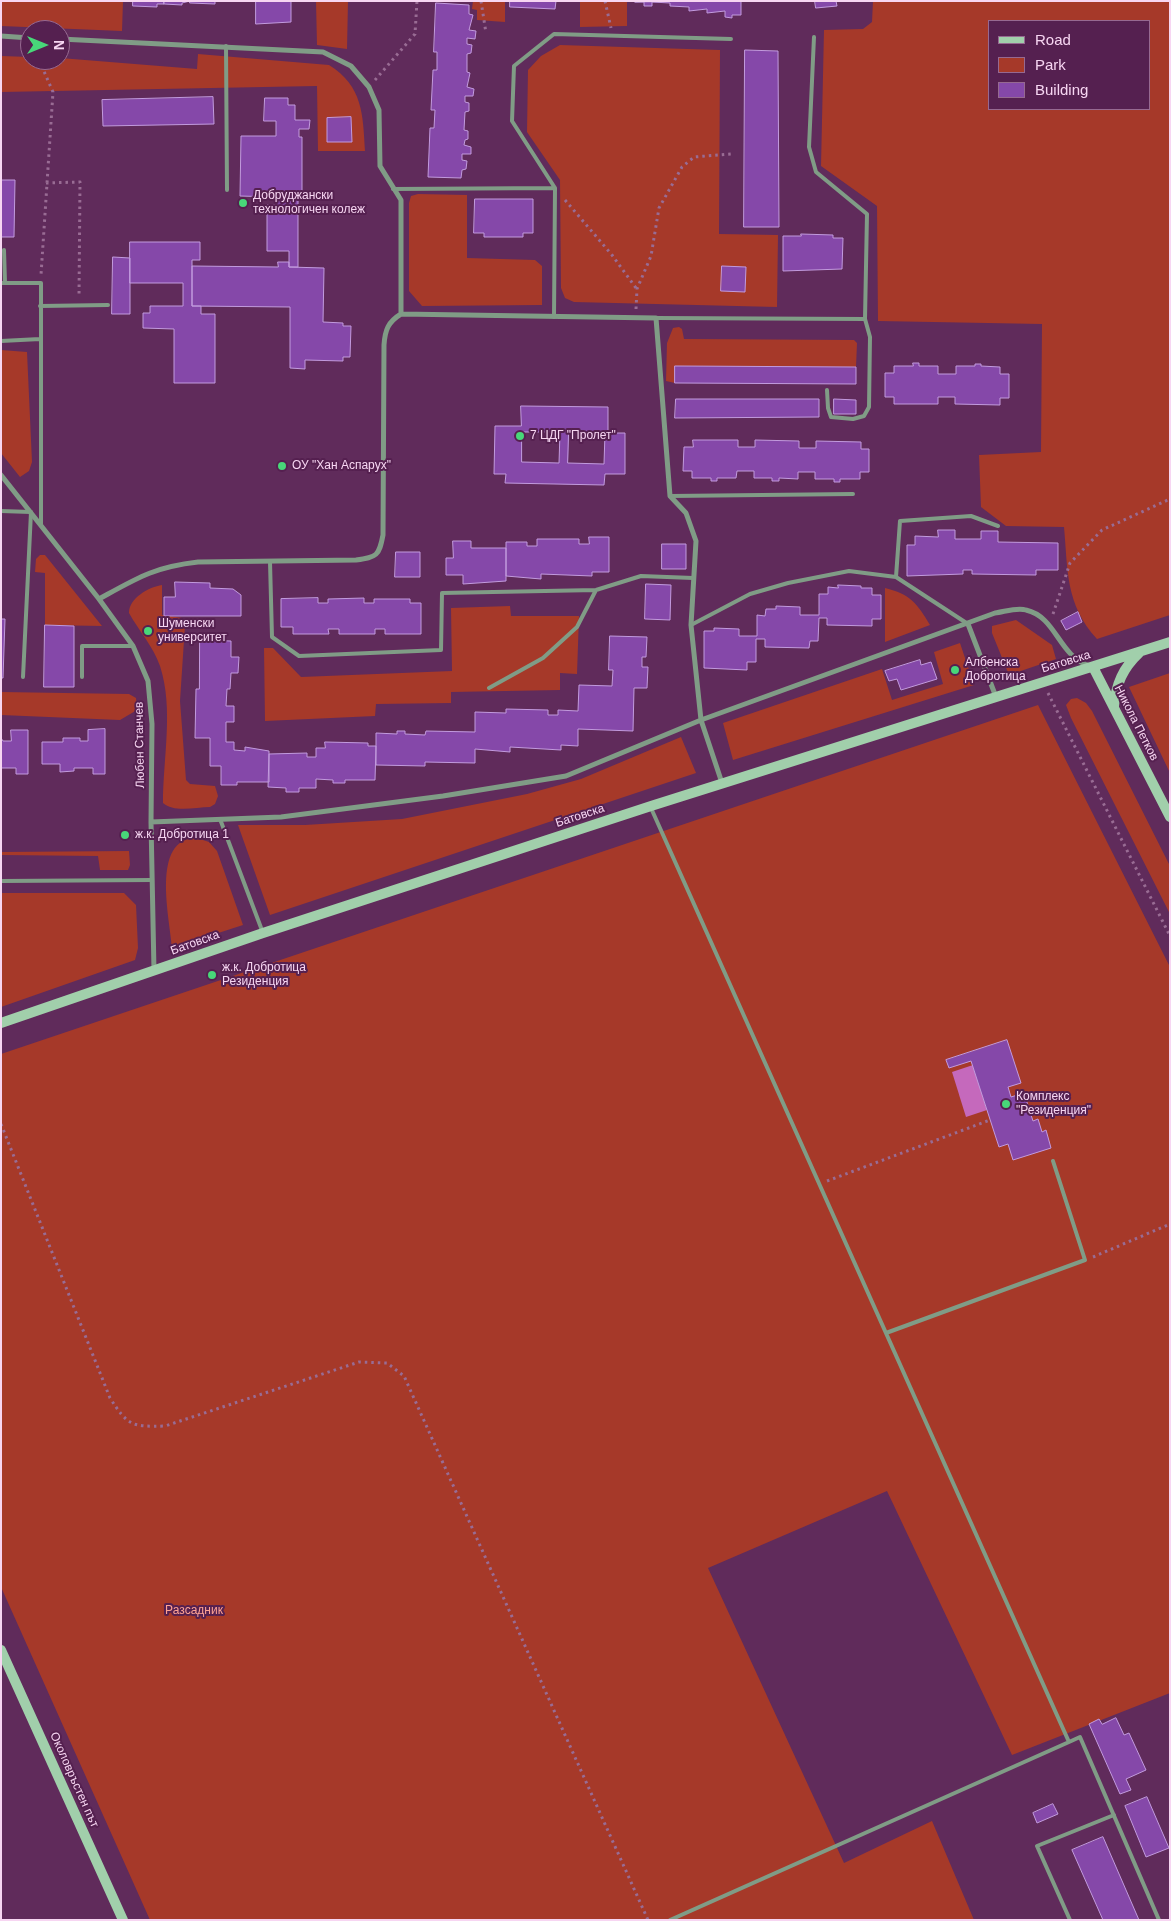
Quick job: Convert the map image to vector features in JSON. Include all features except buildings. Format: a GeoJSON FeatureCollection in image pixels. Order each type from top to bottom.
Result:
{"type":"FeatureCollection","features":[{"type":"Feature","properties":{"kind":"street"},"geometry":{"type":"LineString","coordinates":[[1,36],[20,37]]}},
{"type":"Feature","properties":{"kind":"street"},"geometry":{"type":"LineString","coordinates":[[70,39],[323,52],[351,66],[368,87],[379,110],[380,166],[401,200],[401,314]]}},
{"type":"Feature","properties":{"kind":"street"},"geometry":{"type":"LineString","coordinates":[[99,599],[146,573],[172,565],[198,562],[270,562],[373,558],[380,550],[383,535],[385,330],[392,320],[401,314],[656,318],[670,496],[686,514],[696,541],[691,625],[700,720],[722,783]]}},
{"type":"Feature","properties":{"kind":"street","name":"Любен Станчев"},"geometry":{"type":"LineString","coordinates":[[1,475],[99,599],[133,646],[148,682],[152,724],[151,822],[154,972]]}},
{"type":"Feature","properties":{"kind":"street"},"geometry":{"type":"LineString","coordinates":[[151,822],[280,817],[443,796],[566,776],[700,720],[995,613],[1025,609],[1039,615],[1050,624],[1062,644],[1075,660],[1093,667]]}},
{"type":"Feature","properties":{"kind":"street"},"geometry":{"type":"LineString","coordinates":[[968,624],[996,697]]}},
{"type":"Feature","properties":{"kind":"street","name":"Батовска"},"geometry":{"type":"LineString","coordinates":[[1,1023],[263,933],[650,806],[1170,642]]}},
{"type":"Feature","properties":{"kind":"street"},"geometry":{"type":"LineString","coordinates":[[1114,707],[1116,691],[1121,676],[1129,663],[1141,652]]}},
{"type":"Feature","properties":{"kind":"street","name":"Никола Петков"},"geometry":{"type":"LineString","coordinates":[[1093,667],[1170,817]]}},
{"type":"Feature","properties":{"kind":"street","name":"Околовръстен път"},"geometry":{"type":"LineString","coordinates":[[1,1650],[123,1920]]}},
{"type":"Feature","properties":{"kind":"lane"},"geometry":{"type":"LineString","coordinates":[[554,316],[555,188],[512,120],[514,66],[554,34],[731,39]]}},
{"type":"Feature","properties":{"kind":"lane"},"geometry":{"type":"LineString","coordinates":[[814,38],[809,146],[816,172],[867,214],[865,319],[870,337],[869,407],[864,416],[853,419],[831,417],[827,390]]}},
{"type":"Feature","properties":{"kind":"lane"},"geometry":{"type":"LineString","coordinates":[[226,46],[227,190]]}},
{"type":"Feature","properties":{"kind":"lane"},"geometry":{"type":"LineString","coordinates":[[393,188],[555,188]]}},
{"type":"Feature","properties":{"kind":"lane"},"geometry":{"type":"LineString","coordinates":[[4,250],[3,283],[41,283],[41,525]]}},
{"type":"Feature","properties":{"kind":"lane"},"geometry":{"type":"LineString","coordinates":[[40,306],[108,305]]}},
{"type":"Feature","properties":{"kind":"lane"},"geometry":{"type":"LineString","coordinates":[[656,318],[865,319]]}},
{"type":"Feature","properties":{"kind":"lane"},"geometry":{"type":"LineString","coordinates":[[1,341],[40,339]]}},
{"type":"Feature","properties":{"kind":"lane"},"geometry":{"type":"LineString","coordinates":[[670,496],[853,494]]}},
{"type":"Feature","properties":{"kind":"lane"},"geometry":{"type":"LineString","coordinates":[[1,511],[31,512],[22,677]]}},
{"type":"Feature","properties":{"kind":"lane"},"geometry":{"type":"LineString","coordinates":[[896,578],[900,521],[971,516],[998,526]]}},
{"type":"Feature","properties":{"kind":"lane"},"geometry":{"type":"LineString","coordinates":[[270,562],[272,637],[299,656],[441,650],[442,593],[596,590],[641,576],[693,578]]}},
{"type":"Feature","properties":{"kind":"lane"},"geometry":{"type":"LineString","coordinates":[[691,625],[750,594],[788,583],[849,571],[896,578],[968,624]]}},
{"type":"Feature","properties":{"kind":"lane"},"geometry":{"type":"LineString","coordinates":[[489,688],[543,658],[577,627],[596,590]]}},
{"type":"Feature","properties":{"kind":"lane"},"geometry":{"type":"LineString","coordinates":[[82,677],[82,646],[133,646]]}},
{"type":"Feature","properties":{"kind":"lane"},"geometry":{"type":"LineString","coordinates":[[650,806],[1069,1742]]}},
{"type":"Feature","properties":{"kind":"lane"},"geometry":{"type":"LineString","coordinates":[[220,819],[263,933]]}},
{"type":"Feature","properties":{"kind":"lane"},"geometry":{"type":"LineString","coordinates":[[1,881],[152,880]]}},
{"type":"Feature","properties":{"kind":"lane"},"geometry":{"type":"LineString","coordinates":[[886,1333],[1085,1260],[1053,1161]]}},
{"type":"Feature","properties":{"kind":"lane"},"geometry":{"type":"LineString","coordinates":[[670,1920],[1080,1737],[1159,1920]]}},
{"type":"Feature","properties":{"kind":"lane"},"geometry":{"type":"LineString","coordinates":[[1070,1920],[1037,1846],[1114,1815]]}},
{"type":"Feature","properties":{"kind":"path"},"geometry":{"type":"LineString","coordinates":[[368,87],[415,34],[417,1]]}},
{"type":"Feature","properties":{"kind":"path"},"geometry":{"type":"LineString","coordinates":[[481,1],[486,33]]}},
{"type":"Feature","properties":{"kind":"path"},"geometry":{"type":"LineString","coordinates":[[605,1],[613,36]]}},
{"type":"Feature","properties":{"kind":"path"},"geometry":{"type":"LineString","coordinates":[[41,283],[53,92],[43,70]]}},
{"type":"Feature","properties":{"kind":"path"},"geometry":{"type":"LineString","coordinates":[[636,318],[637,289],[651,256],[659,208],[682,167],[694,157],[731,154]]}},
{"type":"Feature","properties":{"kind":"path"},"geometry":{"type":"LineString","coordinates":[[46,183],[80,182],[79,305]]}},
{"type":"Feature","properties":{"kind":"path"},"geometry":{"type":"LineString","coordinates":[[555,188],[612,255],[637,289]]}},
{"type":"Feature","properties":{"kind":"path"},"geometry":{"type":"LineString","coordinates":[[1050,624],[1070,563],[1102,530],[1170,499]]}},
{"type":"Feature","properties":{"kind":"path"},"geometry":{"type":"LineString","coordinates":[[1042,682],[1170,936]]}},
{"type":"Feature","properties":{"kind":"path"},"geometry":{"type":"LineString","coordinates":[[819,1183],[990,1120]]}},
{"type":"Feature","properties":{"kind":"path"},"geometry":{"type":"LineString","coordinates":[[1,1124],[110,1398],[123,1419],[140,1427],[165,1426],[359,1362],[388,1363],[404,1376],[648,1920]]}},
{"type":"Feature","properties":{"kind":"path"},"geometry":{"type":"LineString","coordinates":[[1085,1260],[1170,1224]]}},
{"type":"Feature","properties":{"kind":"green space"},"geometry":{"type":"Polygon","coordinates":[[[1,1],[123,1],[122,31],[70,29],[70,20],[20,20],[20,27],[1,26],[1,1]]]}},
{"type":"Feature","properties":{"kind":"green space"},"geometry":{"type":"Polygon","coordinates":[[[316,1],[348,1],[347,49],[317,45],[316,1]]]}},
{"type":"Feature","properties":{"kind":"green space"},"geometry":{"type":"Polygon","coordinates":[[[473,1],[505,1],[505,22],[477,20],[477,10],[472,9],[473,1]]]}},
{"type":"Feature","properties":{"kind":"green space"},"geometry":{"type":"Polygon","coordinates":[[[580,1],[627,1],[627,26],[580,27],[580,1]]]}},
{"type":"Feature","properties":{"kind":"green space"},"geometry":{"type":"Polygon","coordinates":[[[873,1],[1170,1],[1170,615],[1097,639],[1079,613],[1074,600],[1068,572],[1064,527],[1006,526],[981,507],[979,455],[1041,452],[1042,324],[878,321],[877,206],[821,166],[824,30],[863,29],[872,22],[873,1]]]}},
{"type":"Feature","properties":{"kind":"green space"},"geometry":{"type":"Polygon","coordinates":[[[560,45],[720,50],[719,234],[778,235],[777,307],[574,302],[565,298],[561,288],[560,180],[527,132],[528,70],[541,56],[560,45]]]}},
{"type":"Feature","properties":{"kind":"green space"},"geometry":{"type":"Polygon","coordinates":[[[198,54],[329,65],[349,82],[355,92],[362,114],[365,151],[318,151],[317,86],[1,92],[1,56],[20,57],[20,70],[70,70],[70,59],[197,69],[198,54]]]}},
{"type":"Feature","properties":{"kind":"green space"},"geometry":{"type":"Polygon","coordinates":[[[418,194],[467,195],[467,258],[535,260],[542,266],[542,305],[422,306],[409,291],[409,203],[411,196],[418,194]]]}},
{"type":"Feature","properties":{"kind":"green space"},"geometry":{"type":"Polygon","coordinates":[[[679,327],[682,329],[684,339],[854,340],[857,343],[856,367],[675,366],[675,383],[666,381],[667,343],[673,328],[679,327]]]}},
{"type":"Feature","properties":{"kind":"green space"},"geometry":{"type":"Polygon","coordinates":[[[1,350],[27,352],[32,462],[29,471],[20,477],[1,453],[1,350]]]}},
{"type":"Feature","properties":{"kind":"green space"},"geometry":{"type":"Polygon","coordinates":[[[40,555],[45,555],[102,626],[45,625],[45,573],[35,572],[36,559],[40,555]]]}},
{"type":"Feature","properties":{"kind":"green space"},"geometry":{"type":"Polygon","coordinates":[[[162,585],[162,615],[182,618],[185,625],[180,701],[186,780],[190,784],[215,786],[218,796],[215,804],[210,807],[179,809],[163,803],[167,734],[164,682],[154,652],[129,613],[132,603],[136,598],[151,588],[162,585]]]}},
{"type":"Feature","properties":{"kind":"green space"},"geometry":{"type":"Polygon","coordinates":[[[885,588],[901,593],[912,600],[930,625],[885,642],[885,588]]]}},
{"type":"Feature","properties":{"kind":"green space"},"geometry":{"type":"Polygon","coordinates":[[[510,606],[511,616],[579,616],[577,674],[560,673],[560,690],[451,692],[451,703],[376,704],[375,716],[265,721],[264,648],[273,648],[301,677],[452,671],[451,608],[510,606]]]}},
{"type":"Feature","properties":{"kind":"green space"},"geometry":{"type":"Polygon","coordinates":[[[1016,620],[1052,645],[1056,659],[1009,675],[992,633],[992,626],[1016,620]]]}},
{"type":"Feature","properties":{"kind":"green space"},"geometry":{"type":"Polygon","coordinates":[[[960,643],[974,685],[733,760],[723,723],[882,669],[892,700],[943,684],[934,652],[960,643]]]}},
{"type":"Feature","properties":{"kind":"green space"},"geometry":{"type":"Polygon","coordinates":[[[1170,673],[1170,773],[1129,687],[1170,673]]]}},
{"type":"Feature","properties":{"kind":"green space"},"geometry":{"type":"Polygon","coordinates":[[[1,692],[129,694],[136,698],[137,710],[120,720],[1,715],[1,692]]]}},
{"type":"Feature","properties":{"kind":"green space"},"geometry":{"type":"Polygon","coordinates":[[[1077,698],[1086,703],[1092,711],[1170,866],[1170,914],[1071,718],[1066,705],[1071,699],[1077,698]]]}},
{"type":"Feature","properties":{"kind":"green space","name":"Разсадник"},"geometry":{"type":"Polygon","coordinates":[[[1038,705],[1170,967],[1170,1693],[1012,1755],[887,1491],[708,1568],[844,1863],[932,1821],[974,1920],[150,1920],[1,1587],[1,1054],[1038,705]]]}},
{"type":"Feature","properties":{"kind":"green space"},"geometry":{"type":"Polygon","coordinates":[[[681,737],[696,773],[270,915],[238,825],[305,825],[402,819],[527,794],[581,779],[681,737]]]}},
{"type":"Feature","properties":{"kind":"green space"},"geometry":{"type":"Polygon","coordinates":[[[197,838],[209,842],[217,851],[243,925],[172,948],[166,882],[168,865],[173,851],[182,841],[197,838]]]}},
{"type":"Feature","properties":{"kind":"green space"},"geometry":{"type":"Polygon","coordinates":[[[129,851],[130,865],[128,870],[100,870],[98,856],[1,855],[1,852],[129,851]]]}},
{"type":"Feature","properties":{"kind":"green space"},"geometry":{"type":"Polygon","coordinates":[[[1,893],[124,893],[136,905],[138,948],[135,960],[1,1007],[1,893]]]}},
{"type":"Feature","properties":{"kind":"shaded area"},"geometry":{"type":"Polygon","coordinates":[[[973,1065],[987,1110],[966,1117],[952,1072],[973,1065]]]}},
{"type":"Feature","properties":{"kind":"place","name":"Добруджански технологичен колеж"},"geometry":{"type":"Point","coordinates":[243,203]}},
{"type":"Feature","properties":{"kind":"place","name":"7 ЦДГ \"Пролет\""},"geometry":{"type":"Point","coordinates":[520,436]}},
{"type":"Feature","properties":{"kind":"place","name":"ОУ \"Хан Аспарух\""},"geometry":{"type":"Point","coordinates":[282,466]}},
{"type":"Feature","properties":{"kind":"place","name":"Шуменски университет"},"geometry":{"type":"Point","coordinates":[148,631]}},
{"type":"Feature","properties":{"kind":"place","name":"Албенска Добротица"},"geometry":{"type":"Point","coordinates":[955,670]}},
{"type":"Feature","properties":{"kind":"place","name":"ж.к. Добротица 1"},"geometry":{"type":"Point","coordinates":[125,835]}},
{"type":"Feature","properties":{"kind":"place","name":"ж.к. Добротица Резиденция"},"geometry":{"type":"Point","coordinates":[212,975]}},
{"type":"Feature","properties":{"kind":"place","name":"Комплекс \"Резиденция\""},"geometry":{"type":"Point","coordinates":[1006,1104]}}]}
